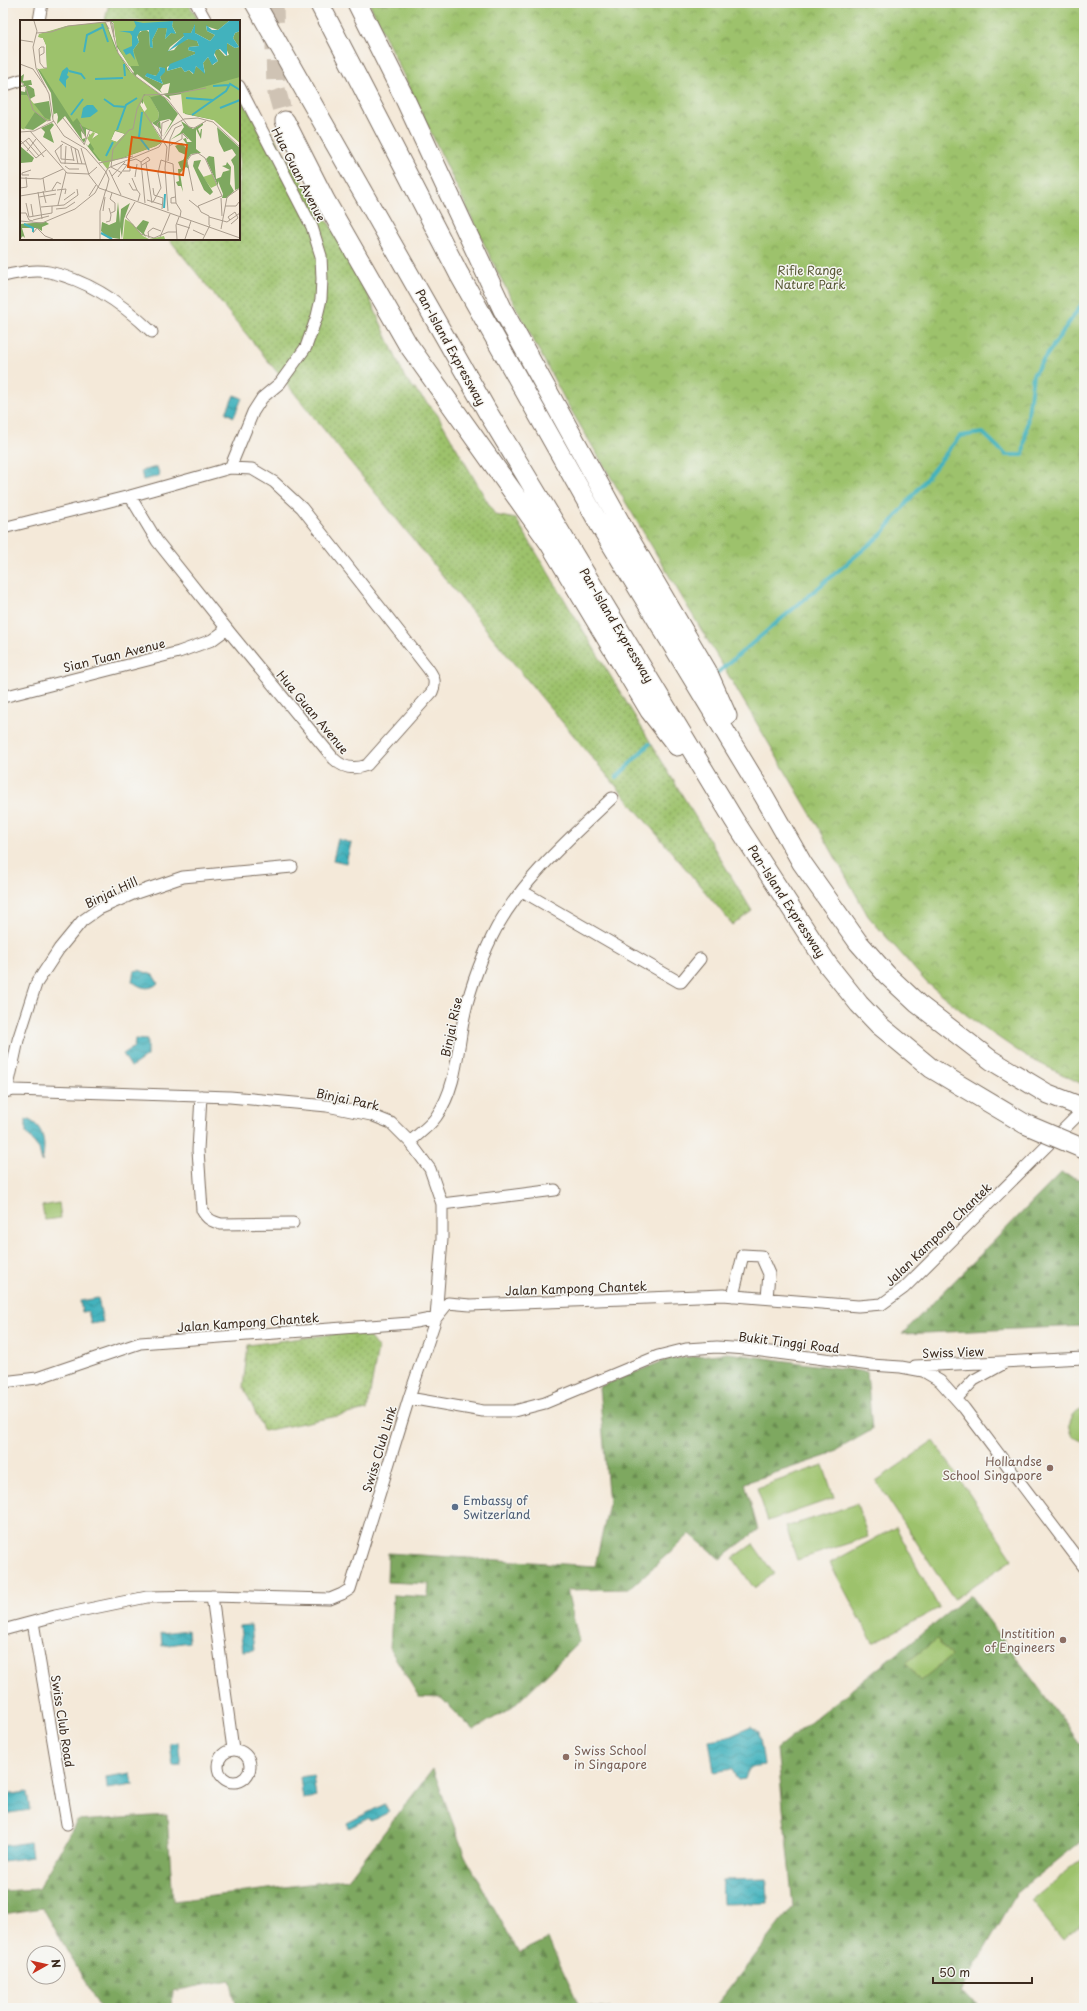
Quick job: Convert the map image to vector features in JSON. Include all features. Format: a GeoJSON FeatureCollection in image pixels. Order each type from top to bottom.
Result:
{"type":"FeatureCollection","features":[{"type":"Feature","properties":{"kind":"highway","name":"Pan-Island Expressway"},"geometry":{"type":"LineString","coordinates":[[255,3],[487,412],[734,820],[828,966],[859,1004],[885,1030],[931,1068],[1025,1124],[1084,1149]]}},
{"type":"Feature","properties":{"kind":"highway"},"geometry":{"type":"LineString","coordinates":[[319,3],[459,274],[597,520],[764,796],[802,863],[858,942],[887,975],[918,1004],[991,1060],[1046,1093],[1084,1109]]}},
{"type":"Feature","properties":{"kind":"highway"},"geometry":{"type":"LineString","coordinates":[[357,3],[404,97],[503,310],[622,526],[707,671],[764,796]]}},
{"type":"Feature","properties":{"kind":"highway"},"geometry":{"type":"LineString","coordinates":[[285,121],[325,200],[407,343],[550,544],[650,711],[734,820]]}},
{"type":"Feature","properties":{"kind":"street"},"geometry":{"type":"LineString","coordinates":[[39,20],[42,3]]}},
{"type":"Feature","properties":{"kind":"street"},"geometry":{"type":"LineString","coordinates":[[196,3],[205,20]]}},
{"type":"Feature","properties":{"kind":"street"},"geometry":{"type":"LineString","coordinates":[[3,86],[20,80]]}},
{"type":"Feature","properties":{"kind":"street","name":"Hua Guan Avenue"},"geometry":{"type":"LineString","coordinates":[[230,468],[253,412],[262,398],[280,383],[306,347],[318,316],[322,279],[320,256],[312,227],[240,88]]}},
{"type":"Feature","properties":{"kind":"street"},"geometry":{"type":"LineString","coordinates":[[3,276],[20,272],[48,272],[84,284],[129,310],[152,332]]}},
{"type":"Feature","properties":{"kind":"street","name":"Hua Guan Avenue"},"geometry":{"type":"LineString","coordinates":[[3,528],[130,496],[230,468],[252,469],[274,482],[293,498],[426,666],[434,678],[435,685],[432,692],[367,765],[358,768],[347,767],[334,759],[227,630],[149,530],[130,496]]}},
{"type":"Feature","properties":{"kind":"street","name":"Sian Tuan Avenue"},"geometry":{"type":"LineString","coordinates":[[3,697],[179,652],[212,640],[227,630]]}},
{"type":"Feature","properties":{"kind":"street","name":"Binjai Rise"},"geometry":{"type":"LineString","coordinates":[[410,1142],[436,1118],[445,1102],[454,1080],[465,1012],[483,958],[498,927],[522,891],[569,840],[612,798]]}},
{"type":"Feature","properties":{"kind":"street","name":"Binjai Hill"},"geometry":{"type":"LineString","coordinates":[[5,1091],[18,1040],[36,984],[59,949],[82,921],[99,910],[133,894],[183,878],[292,867]]}},
{"type":"Feature","properties":{"kind":"street"},"geometry":{"type":"LineString","coordinates":[[522,891],[679,982],[681,982],[700,959]]}},
{"type":"Feature","properties":{"kind":"street","name":"Binjai Park"},"geometry":{"type":"LineString","coordinates":[[5,1091],[201,1096],[327,1106],[371,1115],[391,1124],[410,1142],[430,1169],[442,1204],[442,1247],[436,1318]]}},
{"type":"Feature","properties":{"kind":"street"},"geometry":{"type":"LineString","coordinates":[[201,1096],[198,1150],[202,1210],[205,1217],[210,1221],[221,1224],[293,1223]]}},
{"type":"Feature","properties":{"kind":"street","name":"Jalan Kampong Chantek"},"geometry":{"type":"LineString","coordinates":[[3,1382],[37,1378],[140,1344],[410,1323],[436,1318],[448,1303],[470,1305],[733,1296],[858,1306],[882,1304],[904,1288],[1084,1109]]}},
{"type":"Feature","properties":{"kind":"street"},"geometry":{"type":"LineString","coordinates":[[442,1204],[555,1190]]}},
{"type":"Feature","properties":{"kind":"street"},"geometry":{"type":"LineString","coordinates":[[733,1296],[743,1255],[762,1256],[769,1274],[767,1298]]}},
{"type":"Feature","properties":{"kind":"street","name":"Swiss Club Link"},"geometry":{"type":"LineString","coordinates":[[212,1596],[330,1599],[350,1589],[409,1398],[436,1318]]}},
{"type":"Feature","properties":{"kind":"street","name":"Bukit Tinggi Road"},"geometry":{"type":"LineString","coordinates":[[409,1398],[483,1411],[514,1411],[545,1403],[658,1356],[686,1349],[716,1347],[746,1349],[871,1365],[901,1367],[923,1371],[940,1382],[956,1398],[1084,1567]]}},
{"type":"Feature","properties":{"kind":"street","name":"Swiss View"},"geometry":{"type":"LineString","coordinates":[[901,1367],[1084,1358]]}},
{"type":"Feature","properties":{"kind":"street","name":"Swiss View"},"geometry":{"type":"LineString","coordinates":[[956,1398],[974,1380],[1006,1363]]}},
{"type":"Feature","properties":{"kind":"street"},"geometry":{"type":"LineString","coordinates":[[3,1630],[148,1597],[212,1596],[232,1750]]}},
{"type":"Feature","properties":{"kind":"street","name":"Swiss Club Road"},"geometry":{"type":"LineString","coordinates":[[33,1622],[67,1824]]}},
{"type":"Feature","properties":{"kind":"green space"},"geometry":{"type":"Polygon","coordinates":[[[109,3],[188,3],[198,20],[105,20],[109,3]]]}},
{"type":"Feature","properties":{"kind":"green space","name":"Rifle Range Nature Park"},"geometry":{"type":"Polygon","coordinates":[[[369,3],[1084,3],[1084,1085],[1027,1057],[974,1021],[926,982],[868,916],[816,823],[565,400],[498,273],[369,3]]]}},
{"type":"Feature","properties":{"kind":"green space"},"geometry":{"type":"Polygon","coordinates":[[[240,85],[353,261],[405,378],[437,414],[495,515],[516,519],[752,911],[733,925],[542,698],[170,240],[240,240],[240,85]]]}},
{"type":"Feature","properties":{"kind":"green space"},"geometry":{"type":"Polygon","coordinates":[[[1061,1173],[1084,1181],[1084,1326],[902,1334],[1061,1173]]]}},
{"type":"Feature","properties":{"kind":"green space"},"geometry":{"type":"Polygon","coordinates":[[[59,1203],[61,1218],[45,1220],[42,1206],[59,1203]]]}},
{"type":"Feature","properties":{"kind":"green space"},"geometry":{"type":"Polygon","coordinates":[[[364,1330],[378,1348],[367,1410],[264,1431],[243,1386],[248,1345],[364,1330]]]}},
{"type":"Feature","properties":{"kind":"green space"},"geometry":{"type":"Polygon","coordinates":[[[728,1353],[867,1372],[872,1430],[826,1456],[745,1483],[758,1530],[720,1559],[690,1534],[629,1589],[567,1590],[579,1642],[513,1707],[473,1730],[441,1698],[419,1697],[390,1649],[393,1595],[428,1597],[429,1584],[387,1582],[388,1553],[595,1566],[609,1504],[599,1387],[668,1359],[728,1353]]]}},
{"type":"Feature","properties":{"kind":"green space"},"geometry":{"type":"Polygon","coordinates":[[[1084,1408],[1084,1441],[1073,1436],[1070,1431],[1070,1425],[1071,1420],[1078,1410],[1084,1408]]]}},
{"type":"Feature","properties":{"kind":"green space"},"geometry":{"type":"Polygon","coordinates":[[[934,1441],[1013,1559],[954,1599],[876,1481],[934,1441]]]}},
{"type":"Feature","properties":{"kind":"green space"},"geometry":{"type":"Polygon","coordinates":[[[823,1465],[834,1498],[768,1521],[757,1488],[823,1465]]]}},
{"type":"Feature","properties":{"kind":"green space"},"geometry":{"type":"Polygon","coordinates":[[[857,1504],[868,1537],[797,1560],[786,1527],[857,1504]]]}},
{"type":"Feature","properties":{"kind":"green space"},"geometry":{"type":"Polygon","coordinates":[[[896,1527],[939,1608],[873,1643],[830,1563],[896,1527]]]}},
{"type":"Feature","properties":{"kind":"green space"},"geometry":{"type":"Polygon","coordinates":[[[753,1544],[774,1574],[754,1588],[733,1558],[753,1544]]]}},
{"type":"Feature","properties":{"kind":"green space"},"geometry":{"type":"Polygon","coordinates":[[[970,1595],[1084,1749],[1084,1839],[1017,1893],[960,1992],[982,2008],[714,2008],[793,1907],[777,1749],[970,1595]]]}},
{"type":"Feature","properties":{"kind":"green space"},"geometry":{"type":"Polygon","coordinates":[[[937,1639],[951,1656],[920,1681],[906,1663],[937,1639]]]}},
{"type":"Feature","properties":{"kind":"green space"},"geometry":{"type":"Polygon","coordinates":[[[433,1769],[465,1856],[519,1953],[548,1939],[579,2005],[610,2008],[237,2008],[230,1980],[173,1991],[172,2008],[100,2008],[66,1948],[66,1945],[64,1945],[43,1908],[3,1914],[3,1891],[38,1889],[77,1821],[167,1815],[173,1901],[348,1879],[433,1769]]]}},
{"type":"Feature","properties":{"kind":"green space"},"geometry":{"type":"Polygon","coordinates":[[[1084,1857],[1084,1922],[1063,1940],[1031,1901],[1084,1857]]]}},
{"type":"Feature","properties":{"kind":"water"},"geometry":{"type":"Polygon","coordinates":[[[234,395],[242,398],[234,417],[226,413],[234,395]]]}},
{"type":"Feature","properties":{"kind":"water"},"geometry":{"type":"Polygon","coordinates":[[[157,467],[160,476],[143,480],[141,471],[157,467]]]}},
{"type":"Feature","properties":{"kind":"water"},"geometry":{"type":"Polygon","coordinates":[[[338,839],[351,843],[346,863],[333,860],[338,839]]]}},
{"type":"Feature","properties":{"kind":"water"},"geometry":{"type":"Polygon","coordinates":[[[139,970],[153,975],[158,983],[152,987],[145,988],[132,981],[134,971],[139,970]]]}},
{"type":"Feature","properties":{"kind":"water"},"geometry":{"type":"Polygon","coordinates":[[[135,1039],[147,1040],[147,1056],[131,1067],[123,1054],[134,1047],[135,1039]]]}},
{"type":"Feature","properties":{"kind":"water"},"geometry":{"type":"Polygon","coordinates":[[[26,1119],[37,1126],[43,1136],[44,1149],[42,1162],[39,1149],[26,1133],[26,1119]]]}},
{"type":"Feature","properties":{"kind":"water"},"geometry":{"type":"Polygon","coordinates":[[[98,1298],[103,1322],[91,1324],[88,1311],[82,1312],[80,1301],[98,1298]]]}},
{"type":"Feature","properties":{"kind":"water"},"geometry":{"type":"Polygon","coordinates":[[[251,1625],[254,1650],[243,1651],[240,1626],[251,1625]]]}},
{"type":"Feature","properties":{"kind":"water"},"geometry":{"type":"Polygon","coordinates":[[[188,1630],[189,1642],[162,1646],[161,1633],[188,1630]]]}},
{"type":"Feature","properties":{"kind":"water"},"geometry":{"type":"Polygon","coordinates":[[[751,1727],[759,1732],[764,1765],[751,1768],[745,1779],[738,1780],[732,1769],[714,1772],[709,1740],[728,1737],[751,1727]]]}},
{"type":"Feature","properties":{"kind":"water"},"geometry":{"type":"Polygon","coordinates":[[[178,1742],[181,1765],[173,1766],[170,1743],[178,1742]]]}},
{"type":"Feature","properties":{"kind":"water"},"geometry":{"type":"Polygon","coordinates":[[[131,1773],[133,1785],[107,1789],[106,1777],[131,1773]]]}},
{"type":"Feature","properties":{"kind":"water"},"geometry":{"type":"Polygon","coordinates":[[[313,1775],[316,1797],[303,1799],[300,1777],[313,1775]]]}},
{"type":"Feature","properties":{"kind":"water"},"geometry":{"type":"Polygon","coordinates":[[[27,1792],[30,1810],[3,1814],[3,1795],[27,1792]]]}},
{"type":"Feature","properties":{"kind":"water"},"geometry":{"type":"Polygon","coordinates":[[[385,1804],[389,1812],[371,1821],[369,1818],[349,1828],[347,1823],[385,1804]]]}},
{"type":"Feature","properties":{"kind":"water"},"geometry":{"type":"Polygon","coordinates":[[[30,1842],[32,1857],[3,1861],[3,1846],[30,1842]]]}},
{"type":"Feature","properties":{"kind":"water"},"geometry":{"type":"Polygon","coordinates":[[[767,1879],[768,1903],[723,1904],[722,1880],[767,1879]]]}},
{"type":"Feature","properties":{"kind":"waterway"},"geometry":{"type":"LineString","coordinates":[[717,673],[883,533],[960,436],[983,433],[1006,455],[1023,455],[1033,375],[1084,301]]}},
{"type":"Feature","properties":{"kind":"waterway"},"geometry":{"type":"LineString","coordinates":[[617,777],[649,744]]}},
{"type":"Feature","properties":{"kind":"tunnel"},"geometry":{"type":"LineString","coordinates":[[274,3],[276,89],[285,121]]}},
{"type":"Feature","properties":{"kind":"place","name":"Hollandse School Singapore"},"geometry":{"type":"Point","coordinates":[1050,1468]}},
{"type":"Feature","properties":{"kind":"place","name":"Embassy of Switzerland"},"geometry":{"type":"Point","coordinates":[455,1507]}},
{"type":"Feature","properties":{"kind":"place","name":"Institition of Engineers"},"geometry":{"type":"Point","coordinates":[1063,1640]}},
{"type":"Feature","properties":{"kind":"place","name":"Swiss School in Singapore"},"geometry":{"type":"Point","coordinates":[566,1757]}}]}
